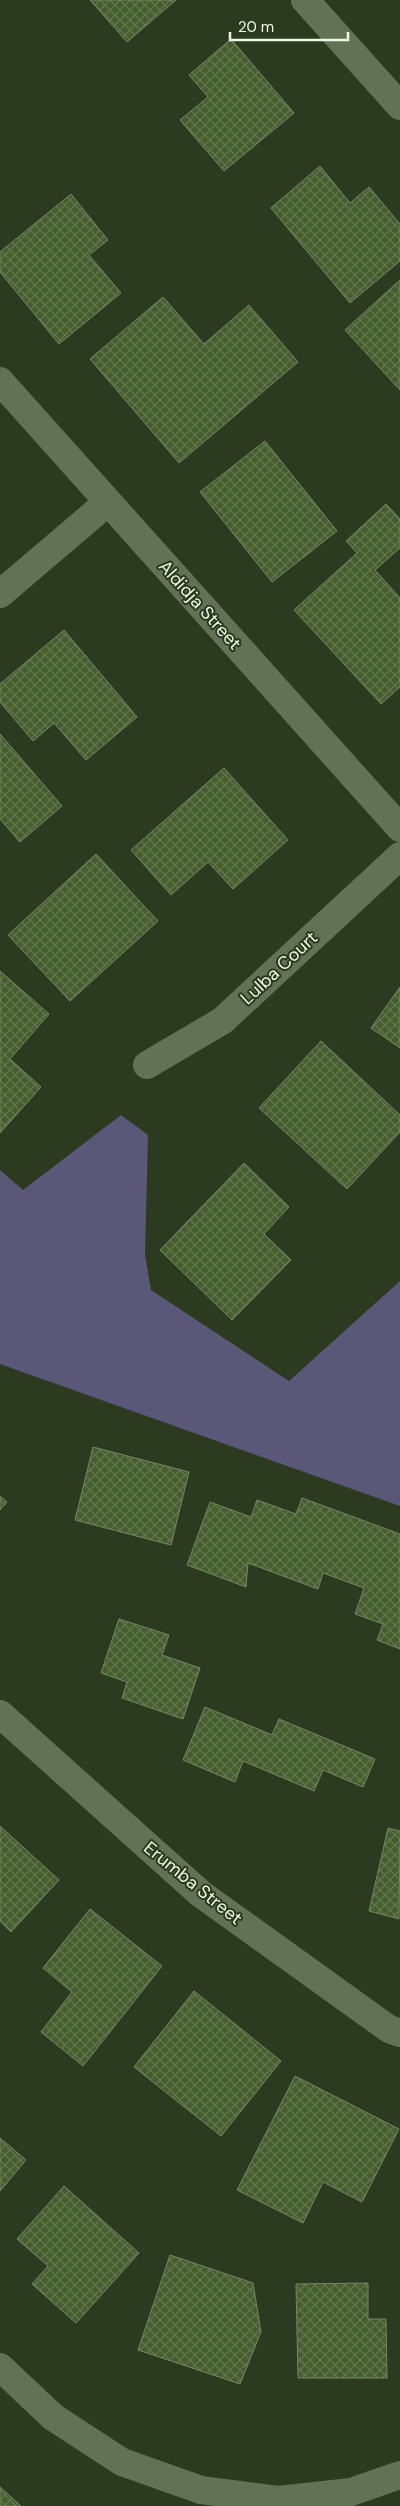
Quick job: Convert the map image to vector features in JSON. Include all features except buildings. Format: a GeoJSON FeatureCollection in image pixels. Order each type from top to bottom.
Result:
{"type":"FeatureCollection","features":[{"type":"Feature","properties":{"kind":"street"},"geometry":{"type":"LineString","coordinates":[[306,0],[400,106]]}},
{"type":"Feature","properties":{"kind":"street","name":"Aldidja Street"},"geometry":{"type":"LineString","coordinates":[[0,381],[400,828]]}},
{"type":"Feature","properties":{"kind":"street"},"geometry":{"type":"LineString","coordinates":[[0,594],[108,502]]}},
{"type":"Feature","properties":{"kind":"street","name":"Lulba Court"},"geometry":{"type":"LineString","coordinates":[[147,1065],[222,1021],[400,856]]}},
{"type":"Feature","properties":{"kind":"street","name":"Erumba Street"},"geometry":{"type":"LineString","coordinates":[[0,1714],[201,1894],[389,2028],[400,2033]]}},
{"type":"Feature","properties":{"kind":"street"},"geometry":{"type":"LineString","coordinates":[[0,2367],[52,2417],[122,2462],[200,2490],[278,2500],[351,2492],[400,2475]]}},
{"type":"Feature","properties":{"kind":"shaded area"},"geometry":{"type":"Polygon","coordinates":[[[121,1115],[148,1135],[145,1255],[151,1290],[289,1381],[400,1281],[400,1506],[0,1364],[0,1170],[23,1190],[121,1115]]]}}]}
